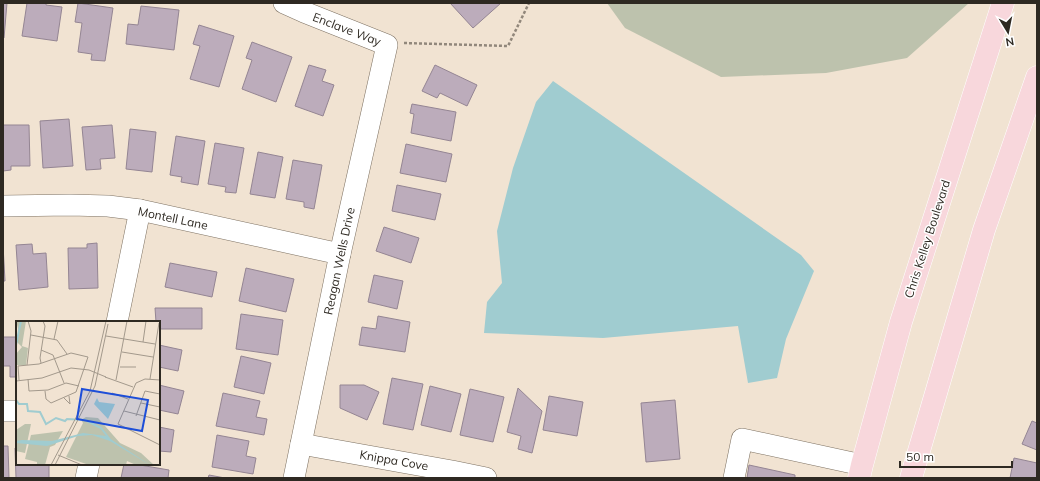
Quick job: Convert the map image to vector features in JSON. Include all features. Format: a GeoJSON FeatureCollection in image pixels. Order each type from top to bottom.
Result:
{"type":"FeatureCollection","features":[{"type":"Feature","properties":{"kind":"main road","name":"Chris Kelley Boulevard"},"geometry":{"type":"LineString","coordinates":[[860,472],[901,322],[1003,3]]}},
{"type":"Feature","properties":{"kind":"main road"},"geometry":{"type":"LineString","coordinates":[[911,478],[984,230],[1037,77]]}},
{"type":"Feature","properties":{"kind":"street","name":"Enclave Way"},"geometry":{"type":"LineString","coordinates":[[284,3],[388,45]]}},
{"type":"Feature","properties":{"kind":"street","name":"Reagan Wells Drive"},"geometry":{"type":"LineString","coordinates":[[294,478],[340,254],[388,45]]}},
{"type":"Feature","properties":{"kind":"street","name":"Montell Lane"},"geometry":{"type":"LineString","coordinates":[[3,206],[78,205],[108,206],[140,210],[340,254]]}},
{"type":"Feature","properties":{"kind":"street"},"geometry":{"type":"LineString","coordinates":[[118,321],[140,210]]}},
{"type":"Feature","properties":{"kind":"street"},"geometry":{"type":"LineString","coordinates":[[3,411],[16,411]]}},
{"type":"Feature","properties":{"kind":"street"},"geometry":{"type":"LineString","coordinates":[[734,478],[742,439],[860,472]]}},
{"type":"Feature","properties":{"kind":"street","name":"Knippa Cove"},"geometry":{"type":"LineString","coordinates":[[301,444],[486,478]]}},
{"type":"Feature","properties":{"kind":"street"},"geometry":{"type":"LineString","coordinates":[[86,478],[89,465]]}},
{"type":"Feature","properties":{"kind":"path"},"geometry":{"type":"LineString","coordinates":[[388,45],[403,43],[508,46],[529,3]]}},
{"type":"Feature","properties":{"kind":"green space"},"geometry":{"type":"Polygon","coordinates":[[[607,3],[969,3],[907,58],[826,73],[721,77],[625,28],[607,3]]]}},
{"type":"Feature","properties":{"kind":"water"},"geometry":{"type":"Polygon","coordinates":[[[553,81],[801,255],[814,271],[786,339],[777,378],[748,383],[738,326],[603,338],[484,333],[487,302],[502,283],[497,231],[513,168],[536,102],[553,81]]]}},
{"type":"Feature","properties":{"kind":"building"},"geometry":{"type":"Polygon","coordinates":[[[3,3],[7,3],[4,38],[3,38],[3,3]]]}},
{"type":"Feature","properties":{"kind":"building"},"geometry":{"type":"Polygon","coordinates":[[[27,3],[46,3],[46,5],[62,7],[57,41],[22,36],[27,3]]]}},
{"type":"Feature","properties":{"kind":"building"},"geometry":{"type":"Polygon","coordinates":[[[78,3],[113,8],[105,61],[91,60],[92,54],[78,52],[82,23],[75,22],[78,3]]]}},
{"type":"Feature","properties":{"kind":"building"},"geometry":{"type":"Polygon","coordinates":[[[450,3],[501,3],[473,28],[450,3]]]}},
{"type":"Feature","properties":{"kind":"building"},"geometry":{"type":"Polygon","coordinates":[[[141,6],[179,10],[174,50],[126,44],[128,24],[138,25],[141,6]]]}},
{"type":"Feature","properties":{"kind":"building"},"geometry":{"type":"Polygon","coordinates":[[[199,25],[234,36],[219,87],[190,79],[200,46],[193,44],[199,25]]]}},
{"type":"Feature","properties":{"kind":"building"},"geometry":{"type":"Polygon","coordinates":[[[252,42],[292,57],[276,102],[242,89],[252,60],[246,58],[252,42]]]}},
{"type":"Feature","properties":{"kind":"building"},"geometry":{"type":"Polygon","coordinates":[[[309,65],[326,70],[322,81],[334,85],[323,116],[295,106],[309,65]]]}},
{"type":"Feature","properties":{"kind":"building"},"geometry":{"type":"Polygon","coordinates":[[[435,65],[477,85],[467,106],[440,93],[437,98],[422,91],[435,65]]]}},
{"type":"Feature","properties":{"kind":"building"},"geometry":{"type":"Polygon","coordinates":[[[412,104],[456,112],[451,141],[411,133],[414,114],[410,113],[412,104]]]}},
{"type":"Feature","properties":{"kind":"building"},"geometry":{"type":"Polygon","coordinates":[[[69,119],[73,166],[43,168],[40,121],[69,119]]]}},
{"type":"Feature","properties":{"kind":"building"},"geometry":{"type":"Polygon","coordinates":[[[3,125],[29,125],[30,166],[11,166],[11,170],[3,171],[3,125]]]}},
{"type":"Feature","properties":{"kind":"building"},"geometry":{"type":"Polygon","coordinates":[[[112,125],[115,158],[100,159],[101,169],[86,170],[82,127],[112,125]]]}},
{"type":"Feature","properties":{"kind":"building"},"geometry":{"type":"Polygon","coordinates":[[[130,129],[156,132],[152,172],[126,169],[130,129]]]}},
{"type":"Feature","properties":{"kind":"building"},"geometry":{"type":"Polygon","coordinates":[[[176,136],[205,141],[198,185],[181,182],[182,177],[170,175],[176,136]]]}},
{"type":"Feature","properties":{"kind":"building"},"geometry":{"type":"Polygon","coordinates":[[[215,143],[244,148],[236,193],[225,192],[226,187],[208,184],[215,143]]]}},
{"type":"Feature","properties":{"kind":"building"},"geometry":{"type":"Polygon","coordinates":[[[406,144],[452,154],[446,182],[400,173],[406,144]]]}},
{"type":"Feature","properties":{"kind":"building"},"geometry":{"type":"Polygon","coordinates":[[[258,152],[283,157],[275,198],[250,194],[258,152]]]}},
{"type":"Feature","properties":{"kind":"building"},"geometry":{"type":"Polygon","coordinates":[[[293,160],[322,165],[314,209],[304,207],[304,202],[286,199],[293,160]]]}},
{"type":"Feature","properties":{"kind":"building"},"geometry":{"type":"Polygon","coordinates":[[[397,185],[441,194],[435,220],[392,211],[397,185]]]}},
{"type":"Feature","properties":{"kind":"building"},"geometry":{"type":"Polygon","coordinates":[[[384,227],[419,238],[411,263],[376,251],[384,227]]]}},
{"type":"Feature","properties":{"kind":"building"},"geometry":{"type":"Polygon","coordinates":[[[97,243],[98,288],[69,289],[68,248],[87,248],[87,244],[97,243]]]}},
{"type":"Feature","properties":{"kind":"building"},"geometry":{"type":"Polygon","coordinates":[[[32,244],[33,254],[46,253],[48,287],[19,290],[16,245],[32,244]]]}},
{"type":"Feature","properties":{"kind":"building"},"geometry":{"type":"Polygon","coordinates":[[[3,245],[5,281],[3,281],[3,245]]]}},
{"type":"Feature","properties":{"kind":"building"},"geometry":{"type":"Polygon","coordinates":[[[170,263],[217,272],[212,297],[165,287],[170,263]]]}},
{"type":"Feature","properties":{"kind":"building"},"geometry":{"type":"Polygon","coordinates":[[[246,268],[294,279],[286,312],[239,301],[246,268]]]}},
{"type":"Feature","properties":{"kind":"building"},"geometry":{"type":"Polygon","coordinates":[[[374,275],[403,281],[397,309],[368,302],[374,275]]]}},
{"type":"Feature","properties":{"kind":"building"},"geometry":{"type":"Polygon","coordinates":[[[155,308],[202,308],[202,329],[160,329],[160,321],[156,321],[155,308]]]}},
{"type":"Feature","properties":{"kind":"building"},"geometry":{"type":"Polygon","coordinates":[[[241,314],[283,320],[278,355],[236,349],[241,314]]]}},
{"type":"Feature","properties":{"kind":"building"},"geometry":{"type":"Polygon","coordinates":[[[378,316],[410,322],[405,352],[359,345],[362,327],[376,329],[378,316]]]}},
{"type":"Feature","properties":{"kind":"building"},"geometry":{"type":"Polygon","coordinates":[[[3,337],[16,337],[16,377],[10,377],[10,366],[3,366],[3,337]]]}},
{"type":"Feature","properties":{"kind":"building"},"geometry":{"type":"Polygon","coordinates":[[[160,345],[182,350],[178,371],[160,367],[160,345]]]}},
{"type":"Feature","properties":{"kind":"building"},"geometry":{"type":"Polygon","coordinates":[[[241,356],[271,363],[264,394],[234,387],[241,356]]]}},
{"type":"Feature","properties":{"kind":"building"},"geometry":{"type":"Polygon","coordinates":[[[392,378],[423,384],[413,430],[383,424],[392,378]]]}},
{"type":"Feature","properties":{"kind":"building"},"geometry":{"type":"Polygon","coordinates":[[[160,385],[184,391],[178,414],[160,410],[160,385]]]}},
{"type":"Feature","properties":{"kind":"building"},"geometry":{"type":"Polygon","coordinates":[[[340,385],[364,385],[379,392],[367,420],[340,408],[340,385]]]}},
{"type":"Feature","properties":{"kind":"building"},"geometry":{"type":"Polygon","coordinates":[[[430,386],[461,394],[451,432],[421,425],[430,386]]]}},
{"type":"Feature","properties":{"kind":"building"},"geometry":{"type":"Polygon","coordinates":[[[518,388],[542,411],[532,453],[518,449],[521,436],[507,432],[518,388]]]}},
{"type":"Feature","properties":{"kind":"building"},"geometry":{"type":"Polygon","coordinates":[[[470,389],[504,397],[493,442],[460,435],[470,389]]]}},
{"type":"Feature","properties":{"kind":"building"},"geometry":{"type":"Polygon","coordinates":[[[223,393],[260,401],[256,417],[267,419],[264,435],[216,426],[223,393]]]}},
{"type":"Feature","properties":{"kind":"building"},"geometry":{"type":"Polygon","coordinates":[[[549,396],[583,402],[577,436],[543,430],[549,396]]]}},
{"type":"Feature","properties":{"kind":"building"},"geometry":{"type":"Polygon","coordinates":[[[675,400],[680,459],[646,462],[641,403],[675,400]]]}},
{"type":"Feature","properties":{"kind":"building"},"geometry":{"type":"Polygon","coordinates":[[[1032,421],[1037,423],[1037,450],[1022,444],[1032,421]]]}},
{"type":"Feature","properties":{"kind":"building"},"geometry":{"type":"Polygon","coordinates":[[[160,427],[174,430],[171,452],[160,451],[160,427]]]}},
{"type":"Feature","properties":{"kind":"building"},"geometry":{"type":"Polygon","coordinates":[[[217,435],[249,441],[246,456],[256,458],[253,474],[212,467],[217,435]]]}},
{"type":"Feature","properties":{"kind":"building"},"geometry":{"type":"Polygon","coordinates":[[[3,446],[8,446],[9,478],[3,478],[3,446]]]}},
{"type":"Feature","properties":{"kind":"building"},"geometry":{"type":"Polygon","coordinates":[[[15,448],[16,465],[49,465],[49,478],[16,478],[15,448]]]}},
{"type":"Feature","properties":{"kind":"building"},"geometry":{"type":"Polygon","coordinates":[[[1014,458],[1037,463],[1037,478],[1010,478],[1014,458]]]}},
{"type":"Feature","properties":{"kind":"building"},"geometry":{"type":"Polygon","coordinates":[[[124,465],[140,465],[169,470],[168,478],[121,478],[124,465]]]}},
{"type":"Feature","properties":{"kind":"building"},"geometry":{"type":"Polygon","coordinates":[[[749,465],[795,475],[795,478],[747,478],[749,465]]]}},
{"type":"Feature","properties":{"kind":"building"},"geometry":{"type":"Polygon","coordinates":[[[209,475],[225,478],[208,478],[209,475]]]}}]}
